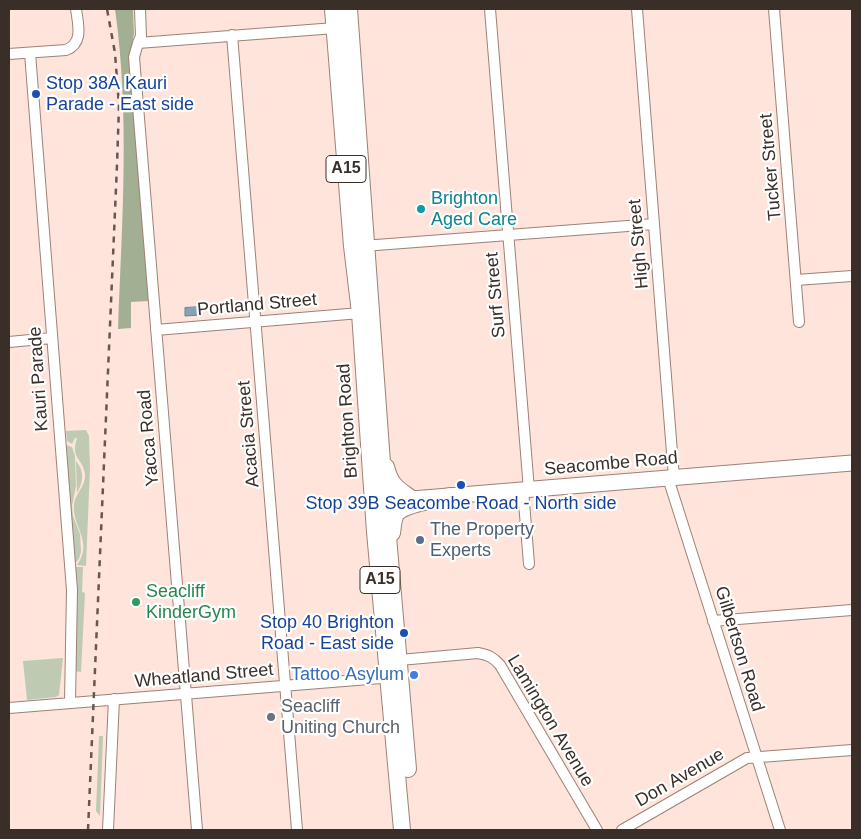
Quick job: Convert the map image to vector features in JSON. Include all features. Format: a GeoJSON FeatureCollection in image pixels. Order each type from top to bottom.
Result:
{"type":"FeatureCollection","features":[{"type":"Feature","properties":{"kind":"main road","name":"Brighton Road"},"geometry":{"type":"LineString","coordinates":[[333,9],[381,451],[379,501],[390,553],[397,671],[402,830]]}},
{"type":"Feature","properties":{"kind":"main road","name":"Brighton Road"},"geometry":{"type":"LineString","coordinates":[[349,9],[360,246],[360,314],[413,830]]}},
{"type":"Feature","properties":{"kind":"main road"},"geometry":{"type":"LineString","coordinates":[[381,451],[389,480],[412,499]]}},
{"type":"Feature","properties":{"kind":"main road","name":"Seacombe Road"},"geometry":{"type":"LineString","coordinates":[[379,501],[852,463]]}},
{"type":"Feature","properties":{"kind":"main road"},"geometry":{"type":"LineString","coordinates":[[390,553],[393,522],[397,513],[409,507],[451,496]]}},
{"type":"Feature","properties":{"kind":"street"},"geometry":{"type":"LineString","coordinates":[[9,54],[66,50],[75,44],[78,37],[76,9]]}},
{"type":"Feature","properties":{"kind":"street","name":"Yacca Road"},"geometry":{"type":"LineString","coordinates":[[140,9],[142,36],[134,57],[197,830]]}},
{"type":"Feature","properties":{"kind":"street","name":"Surf Street"},"geometry":{"type":"LineString","coordinates":[[490,9],[526,490],[529,564]]}},
{"type":"Feature","properties":{"kind":"street","name":"High Street"},"geometry":{"type":"LineString","coordinates":[[637,9],[671,478]]}},
{"type":"Feature","properties":{"kind":"street","name":"Tucker Street"},"geometry":{"type":"LineString","coordinates":[[774,9],[800,322]]}},
{"type":"Feature","properties":{"kind":"street"},"geometry":{"type":"LineString","coordinates":[[138,43],[335,28]]}},
{"type":"Feature","properties":{"kind":"street","name":"Acacia Street"},"geometry":{"type":"LineString","coordinates":[[232,36],[297,830]]}},
{"type":"Feature","properties":{"kind":"street","name":"Kauri Parade"},"geometry":{"type":"LineString","coordinates":[[30,53],[72,590],[70,702]]}},
{"type":"Feature","properties":{"kind":"street"},"geometry":{"type":"LineString","coordinates":[[360,246],[654,224]]}},
{"type":"Feature","properties":{"kind":"street"},"geometry":{"type":"LineString","coordinates":[[796,280],[852,276]]}},
{"type":"Feature","properties":{"kind":"street","name":"Portland Street"},"geometry":{"type":"LineString","coordinates":[[156,330],[360,314]]}},
{"type":"Feature","properties":{"kind":"street"},"geometry":{"type":"LineString","coordinates":[[9,342],[52,338]]}},
{"type":"Feature","properties":{"kind":"street","name":"Gilbertson Road"},"geometry":{"type":"LineString","coordinates":[[671,478],[713,621],[780,830]]}},
{"type":"Feature","properties":{"kind":"street"},"geometry":{"type":"LineString","coordinates":[[713,621],[852,610]]}},
{"type":"Feature","properties":{"kind":"street","name":"Lamington Avenue"},"geometry":{"type":"LineString","coordinates":[[397,671],[478,653],[487,654],[494,658],[500,665],[597,830]]}},
{"type":"Feature","properties":{"kind":"street","name":"Wheatland Street"},"geometry":{"type":"LineString","coordinates":[[9,708],[285,685],[397,671]]}},
{"type":"Feature","properties":{"kind":"street"},"geometry":{"type":"LineString","coordinates":[[108,830],[114,699]]}},
{"type":"Feature","properties":{"kind":"street","name":"Don Avenue"},"geometry":{"type":"LineString","coordinates":[[622,830],[747,758],[852,750]]}},
{"type":"Feature","properties":{"kind":"green space"},"geometry":{"type":"Polygon","coordinates":[[[115,9],[133,9],[134,34],[130,54],[149,301],[131,302],[131,328],[118,329],[124,129],[120,49],[115,9]]]}},
{"type":"Feature","properties":{"kind":"green space"},"geometry":{"type":"Polygon","coordinates":[[[86,430],[89,436],[90,468],[86,566],[77,565],[82,557],[83,542],[74,514],[76,498],[84,483],[85,474],[75,450],[77,438],[75,438],[72,444],[67,441],[66,431],[86,430]]]}},
{"type":"Feature","properties":{"kind":"green space"},"geometry":{"type":"Polygon","coordinates":[[[63,444],[72,447],[75,456],[76,486],[72,506],[73,516],[80,534],[81,552],[76,562],[72,562],[63,444]]]}},
{"type":"Feature","properties":{"kind":"green space"},"geometry":{"type":"Polygon","coordinates":[[[76,461],[82,473],[81,485],[77,493],[76,461]]]}},
{"type":"Feature","properties":{"kind":"green space"},"geometry":{"type":"Polygon","coordinates":[[[73,567],[83,567],[82,592],[85,593],[81,672],[74,671],[73,567]]]}},
{"type":"Feature","properties":{"kind":"green space"},"geometry":{"type":"Polygon","coordinates":[[[63,658],[59,695],[56,697],[27,700],[23,661],[63,658]]]}},
{"type":"Feature","properties":{"kind":"green space"},"geometry":{"type":"Polygon","coordinates":[[[99,736],[103,736],[100,816],[96,811],[99,736]]]}},
{"type":"Feature","properties":{"kind":"water"},"geometry":{"type":"Polygon","coordinates":[[[200,307],[200,315],[185,316],[185,308],[200,307]]]}},
{"type":"Feature","properties":{"kind":"railway"},"geometry":{"type":"LineString","coordinates":[[88,830],[119,106],[115,53],[107,9]]}},
{"type":"Feature","properties":{"kind":"place","name":"Stop 38A Kauri Parade - East side"},"geometry":{"type":"Point","coordinates":[36,94]}},
{"type":"Feature","properties":{"kind":"place","name":"Brighton Aged Care"},"geometry":{"type":"Point","coordinates":[421,209]}},
{"type":"Feature","properties":{"kind":"place","name":"Stop 39B Seacombe Road - North side"},"geometry":{"type":"Point","coordinates":[461,485]}},
{"type":"Feature","properties":{"kind":"place","name":"The Property Experts"},"geometry":{"type":"Point","coordinates":[420,540]}},
{"type":"Feature","properties":{"kind":"place","name":"Seacliff KinderGym"},"geometry":{"type":"Point","coordinates":[136,602]}},
{"type":"Feature","properties":{"kind":"place","name":"Stop 40 Brighton Road - East side"},"geometry":{"type":"Point","coordinates":[404,633]}},
{"type":"Feature","properties":{"kind":"place","name":"Tattoo Asylum"},"geometry":{"type":"Point","coordinates":[414,675]}},
{"type":"Feature","properties":{"kind":"place","name":"Seacliff Uniting Church"},"geometry":{"type":"Point","coordinates":[271,717]}}]}
